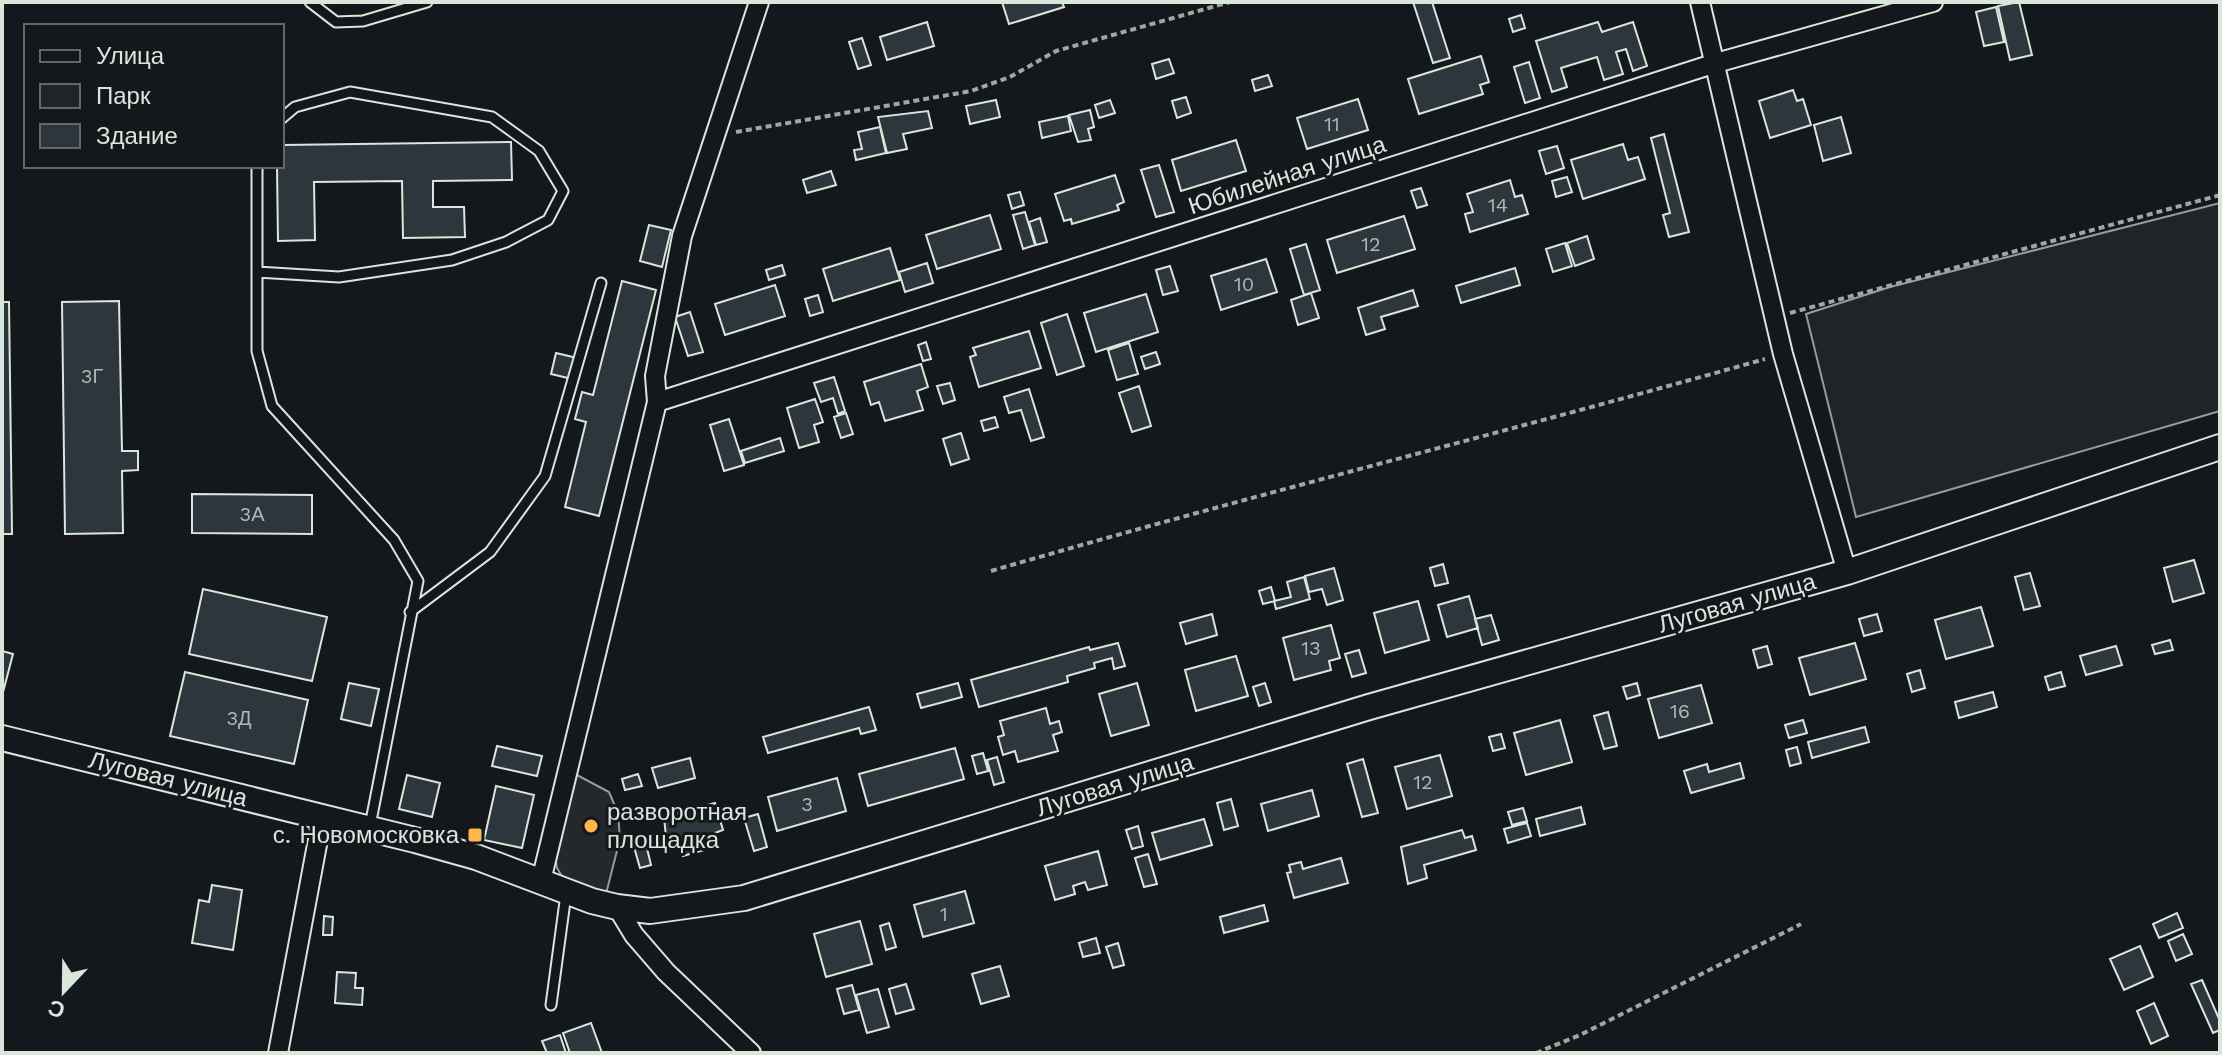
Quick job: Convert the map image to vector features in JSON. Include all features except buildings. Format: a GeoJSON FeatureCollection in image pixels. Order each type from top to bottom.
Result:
{"type":"FeatureCollection","features":[{"type":"Feature","properties":{"kind":"street"},"geometry":{"type":"LineString","coordinates":[[1700,2],[1783,354],[1847,572]]}},
{"type":"Feature","properties":{"kind":"street","name":"Юбилейная улица"},"geometry":{"type":"LineString","coordinates":[[657,402],[1716,63],[1933,2]]}},
{"type":"Feature","properties":{"kind":"street"},"geometry":{"type":"LineString","coordinates":[[541,881],[657,402],[655,376],[682,236],[755,6]]}},
{"type":"Feature","properties":{"kind":"street","name":"Луговая улица"},"geometry":{"type":"LineString","coordinates":[[2,738],[476,857],[617,907],[650,911],[686,909],[744,898],[1369,707],[1847,572],[2220,447]]}},
{"type":"Feature","properties":{"kind":"street"},"geometry":{"type":"LineString","coordinates":[[278,1053],[322,818]]}},
{"type":"Feature","properties":{"kind":"street"},"geometry":{"type":"LineString","coordinates":[[617,907],[634,935],[666,972],[751,1053]]}},
{"type":"Feature","properties":{"kind":"lane"},"geometry":{"type":"LineString","coordinates":[[310,2],[336,22],[363,21],[427,2]]}},
{"type":"Feature","properties":{"kind":"lane"},"geometry":{"type":"LineString","coordinates":[[257,272],[339,277],[452,260],[506,242],[548,220],[563,191],[539,151],[492,117],[350,92],[295,107],[284,116]]}},
{"type":"Feature","properties":{"kind":"lane"},"geometry":{"type":"LineString","coordinates":[[257,168],[257,351],[272,406],[394,540],[418,581],[369,829]]}},
{"type":"Feature","properties":{"kind":"lane"},"geometry":{"type":"LineString","coordinates":[[410,612],[490,552],[545,476],[601,283]]}},
{"type":"Feature","properties":{"kind":"lane"},"geometry":{"type":"LineString","coordinates":[[551,1005],[566,890]]}},
{"type":"Feature","properties":{"kind":"path"},"geometry":{"type":"LineString","coordinates":[[716,126],[737,132],[971,91],[1010,77],[1056,51],[1230,2]]}},
{"type":"Feature","properties":{"kind":"path"},"geometry":{"type":"LineString","coordinates":[[1774,317],[2220,195]]}},
{"type":"Feature","properties":{"kind":"path"},"geometry":{"type":"LineString","coordinates":[[991,571],[1256,494],[1438,449],[1783,354]]}},
{"type":"Feature","properties":{"kind":"path"},"geometry":{"type":"LineString","coordinates":[[1536,1053],[1580,1035],[1801,924]]}},
{"type":"Feature","properties":{"kind":"green space"},"geometry":{"type":"Polygon","coordinates":[[[2220,203],[2220,411],[1856,517],[1806,314],[1890,287],[2220,203]]]}},
{"type":"Feature","properties":{"kind":"shaded area","name":"разворотная площадка"},"geometry":{"type":"Polygon","coordinates":[[[575,774],[609,792],[618,813],[620,839],[606,894],[563,878],[557,868],[555,857],[575,774]]]}},
{"type":"Feature","properties":{"kind":"place","name":"разворотная площадка"},"geometry":{"type":"Point","coordinates":[591,826]}},
{"type":"Feature","properties":{"kind":"place","name":"с. Новомосковка"},"geometry":{"type":"Point","coordinates":[475,835]}}]}
